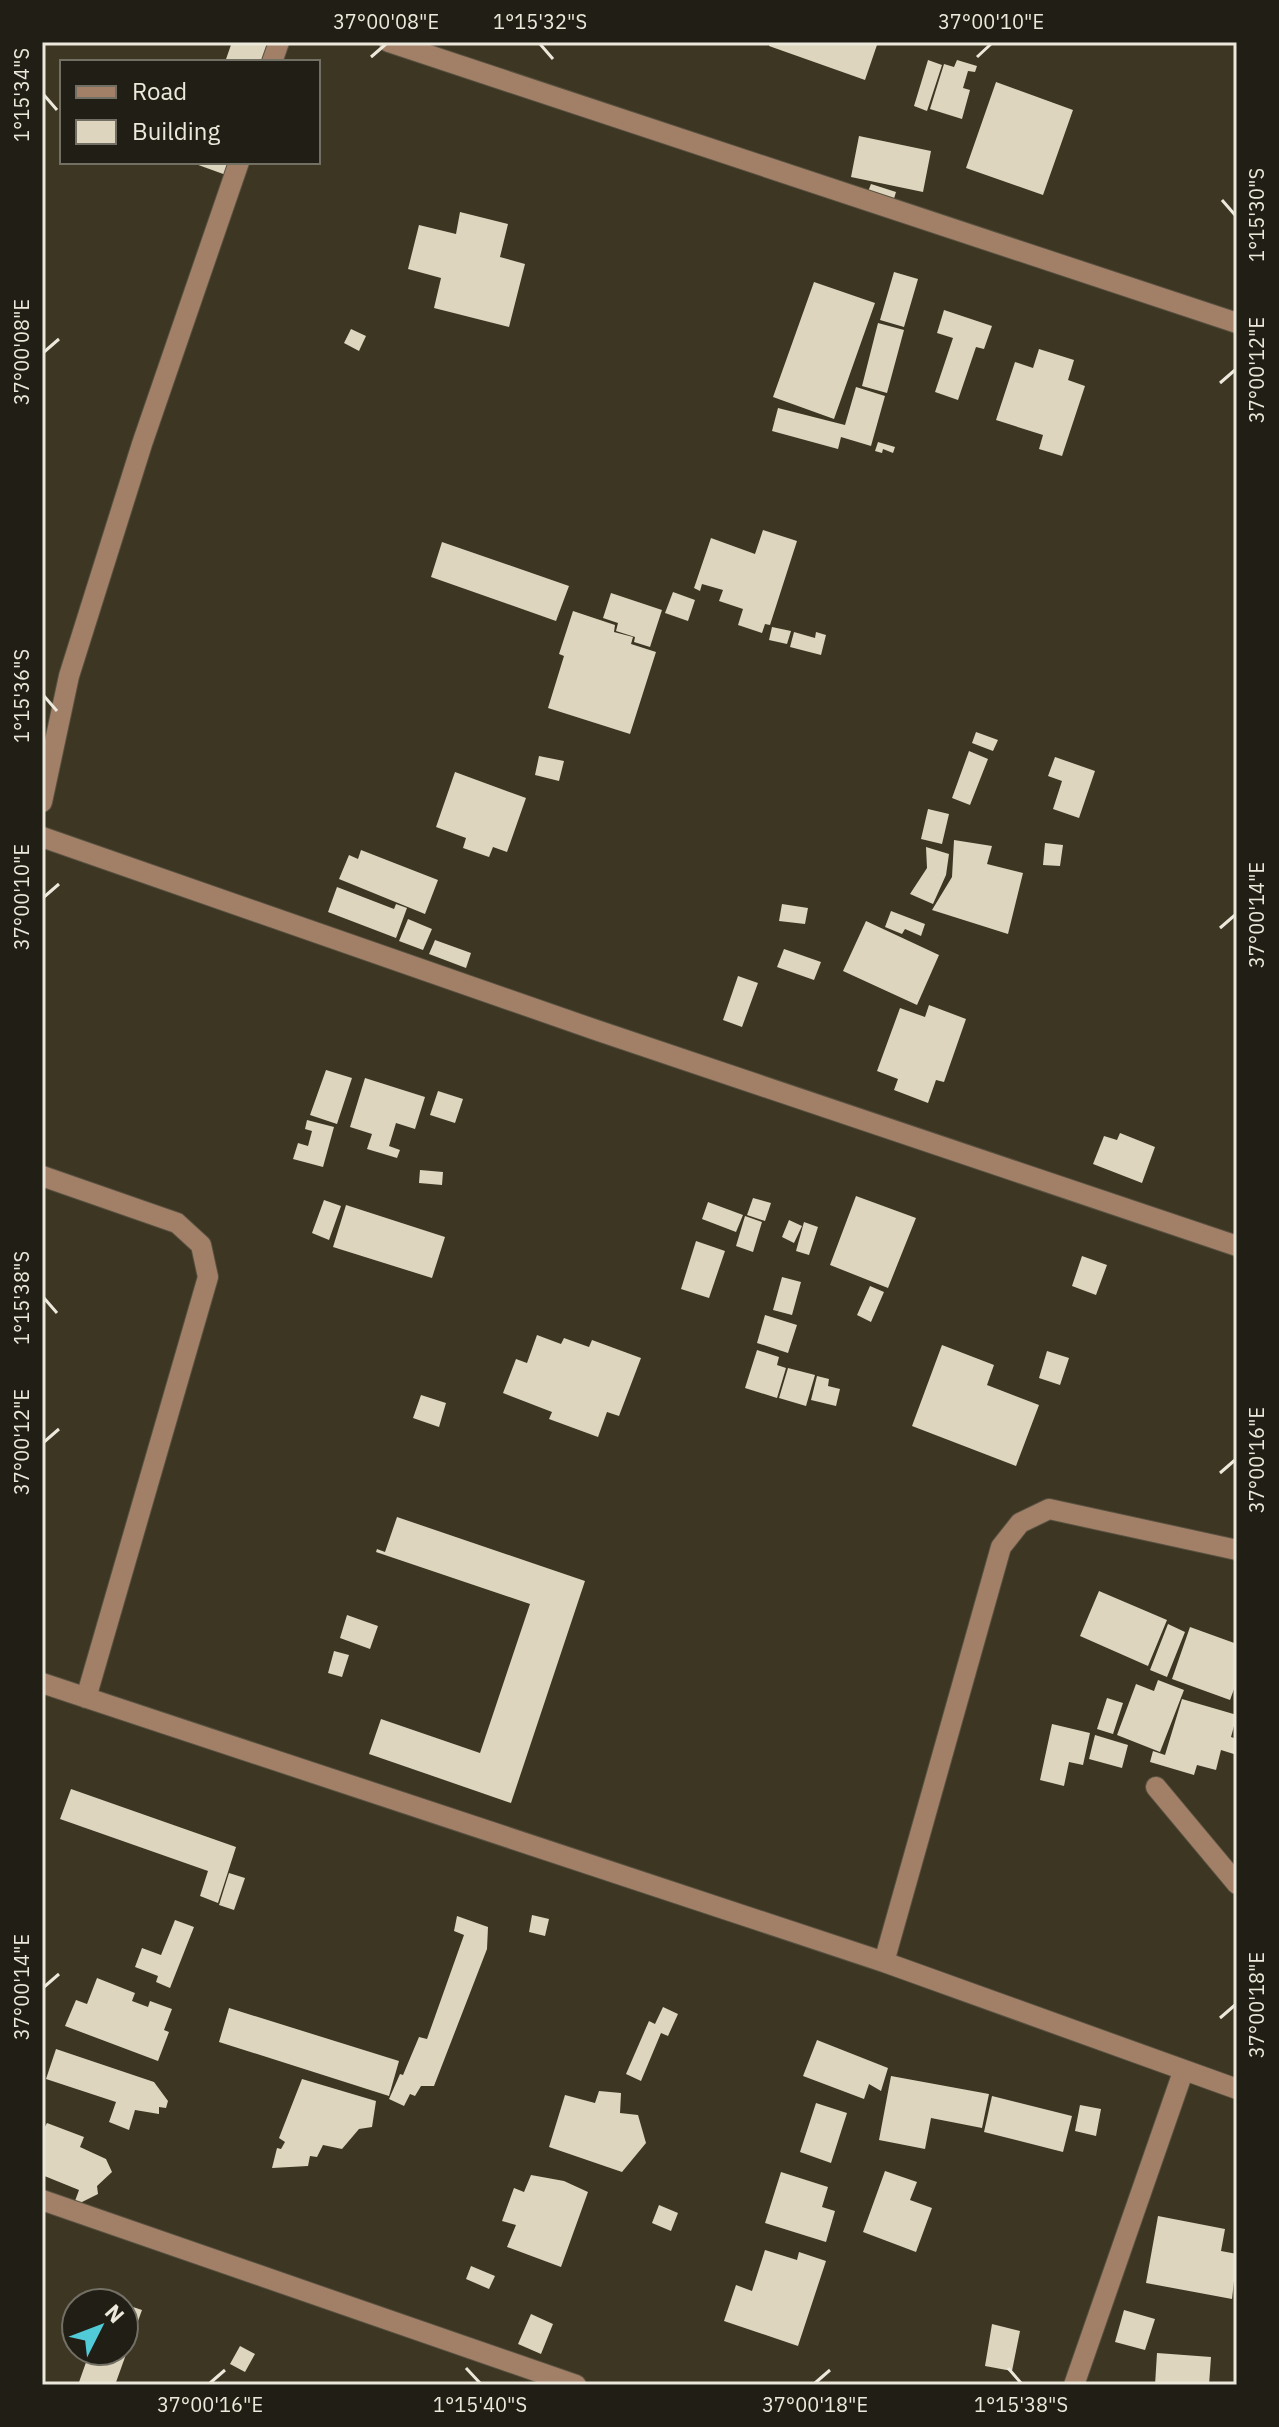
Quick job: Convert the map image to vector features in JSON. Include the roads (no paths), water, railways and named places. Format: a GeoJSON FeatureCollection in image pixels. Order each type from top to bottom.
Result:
{"type":"FeatureCollection","features":[{"type":"Feature","properties":{"kind":"street"},"geometry":{"type":"LineString","coordinates":[[389,42],[1237,323]]}},
{"type":"Feature","properties":{"kind":"street"},"geometry":{"type":"LineString","coordinates":[[42,802],[74,661],[142,444],[238,164]]}},
{"type":"Feature","properties":{"kind":"street"},"geometry":{"type":"LineString","coordinates":[[42,837],[596,1030],[1237,1246]]}},
{"type":"Feature","properties":{"kind":"street"},"geometry":{"type":"LineString","coordinates":[[42,1176],[177,1223],[201,1245],[208,1277],[86,1698]]}},
{"type":"Feature","properties":{"kind":"street"},"geometry":{"type":"LineString","coordinates":[[884,1962],[1001,1547],[1020,1523],[1049,1509],[1237,1550]]}},
{"type":"Feature","properties":{"kind":"street"},"geometry":{"type":"LineString","coordinates":[[42,1683],[884,1962],[1237,2089]]}},
{"type":"Feature","properties":{"kind":"street"},"geometry":{"type":"LineString","coordinates":[[1156,1787],[1237,1884]]}},
{"type":"Feature","properties":{"kind":"street"},"geometry":{"type":"LineString","coordinates":[[1074,2385],[1183,2072]]}},
{"type":"Feature","properties":{"kind":"street"},"geometry":{"type":"LineString","coordinates":[[42,2200],[576,2385]]}}]}
